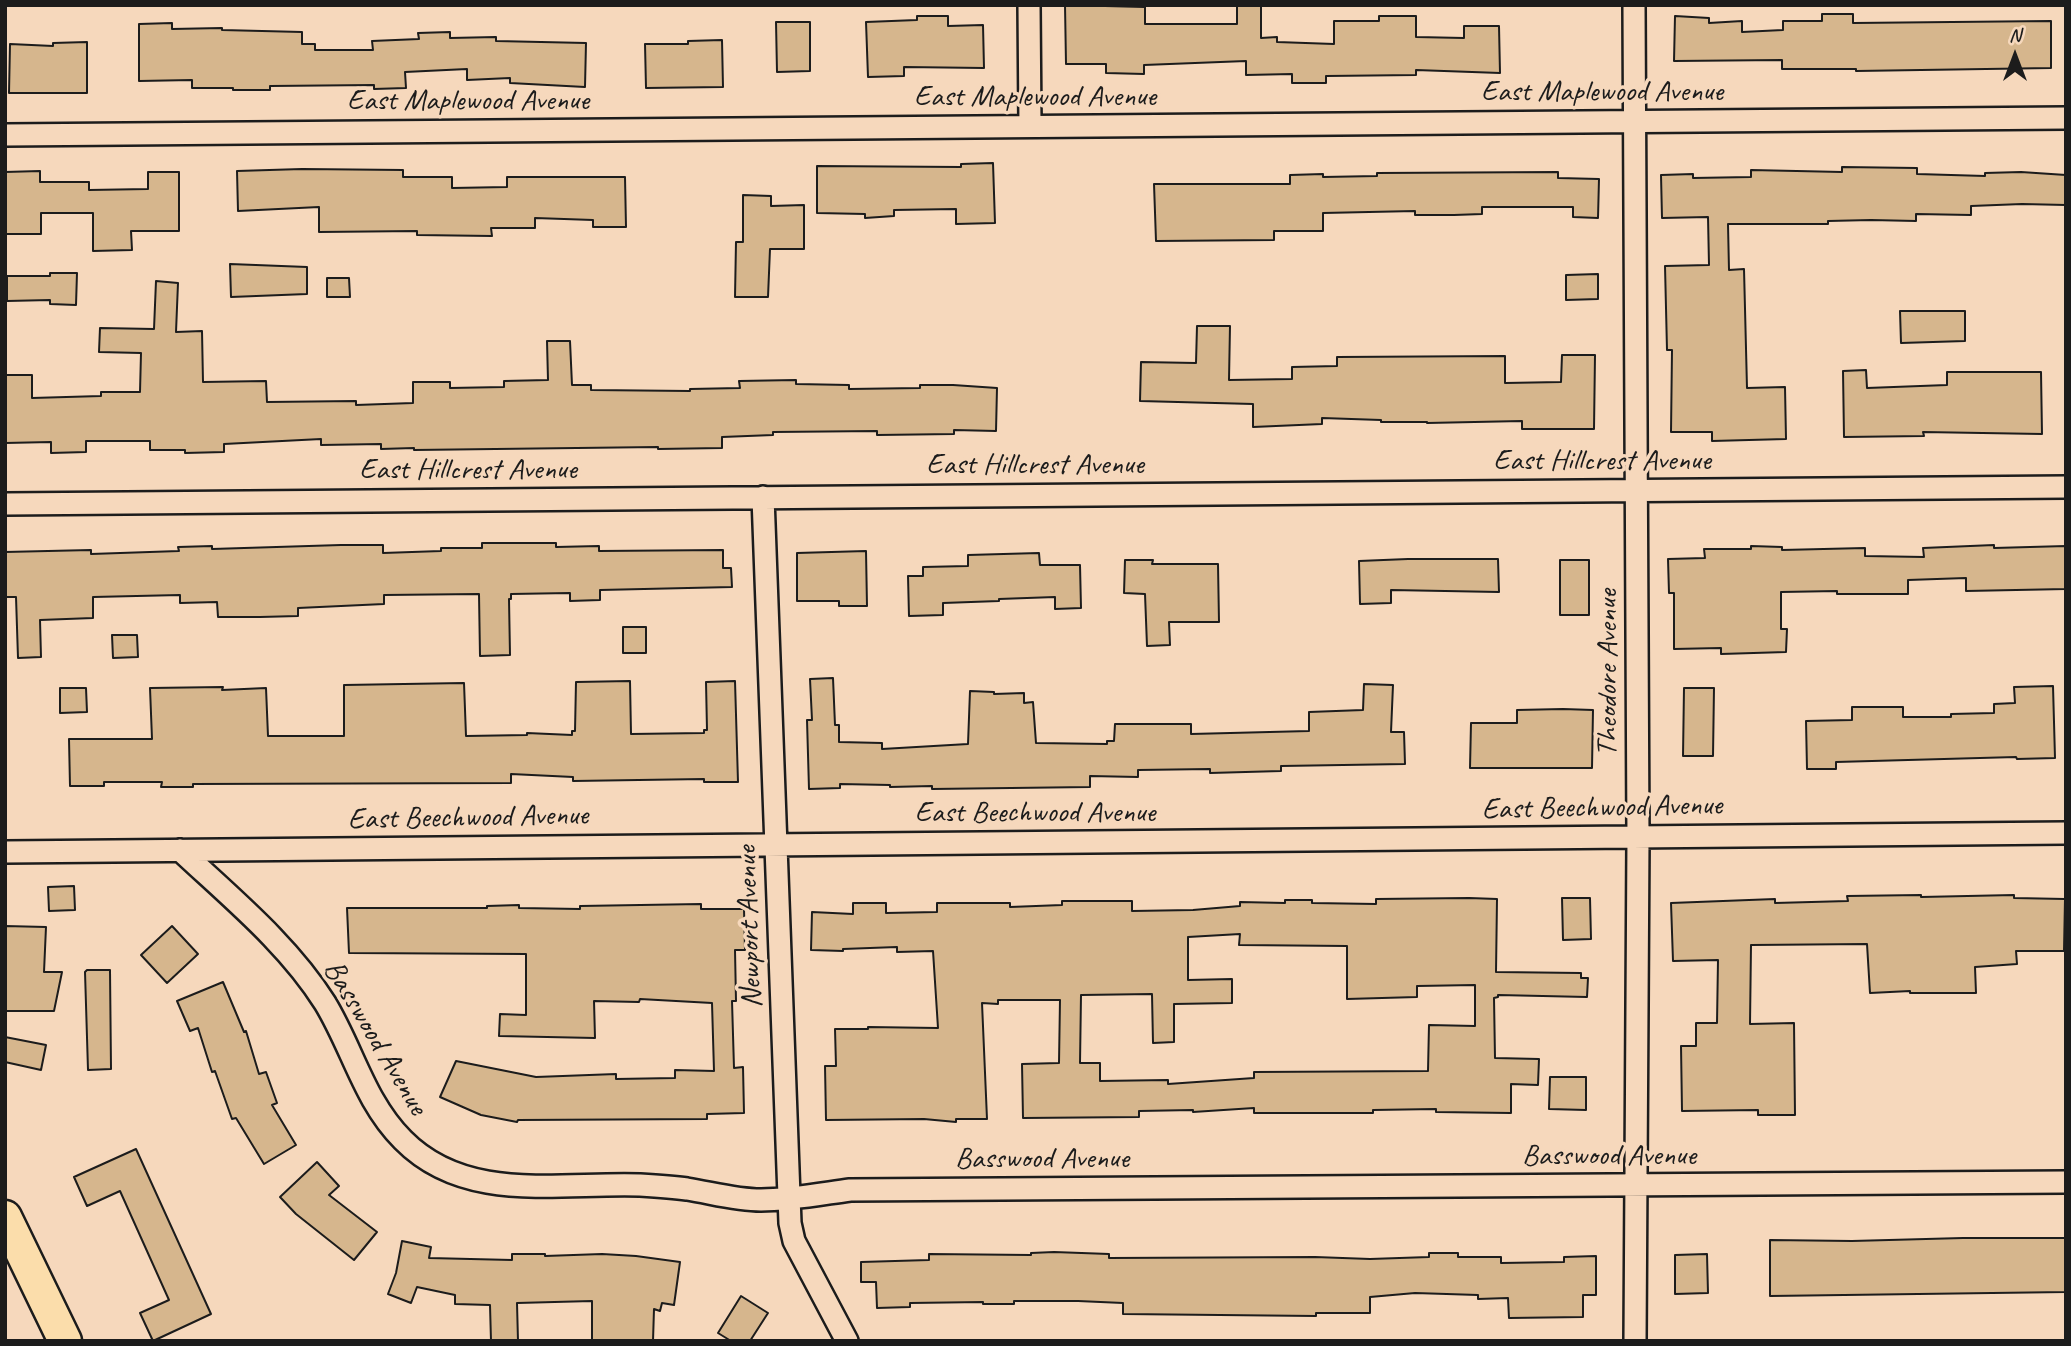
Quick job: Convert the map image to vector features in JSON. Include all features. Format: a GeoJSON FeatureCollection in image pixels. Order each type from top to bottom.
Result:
{"type":"FeatureCollection","features":[{"type":"Feature","properties":{"kind":"main road"},"geometry":{"type":"LineString","coordinates":[[5,1217],[65,1341]]}},
{"type":"Feature","properties":{"kind":"street"},"geometry":{"type":"LineString","coordinates":[[1029,5],[1030,126]]}},
{"type":"Feature","properties":{"kind":"street","name":"Theodore Avenue"},"geometry":{"type":"LineString","coordinates":[[1634,5],[1638,838],[1636,1341]]}},
{"type":"Feature","properties":{"kind":"street","name":"East Maplewood Avenue"},"geometry":{"type":"LineString","coordinates":[[5,135],[2066,118]]}},
{"type":"Feature","properties":{"kind":"street","name":"East Hillcrest Avenue"},"geometry":{"type":"LineString","coordinates":[[5,504],[2066,487]]}},
{"type":"Feature","properties":{"kind":"street","name":"Newport Avenue"},"geometry":{"type":"LineString","coordinates":[[763,497],[790,1223],[794,1241],[848,1341]]}},
{"type":"Feature","properties":{"kind":"street","name":"East Beechwood Avenue"},"geometry":{"type":"LineString","coordinates":[[5,852],[2066,833]]}},
{"type":"Feature","properties":{"kind":"street","name":"Basswood Avenue"},"geometry":{"type":"LineString","coordinates":[[180,850],[291,959],[325,1004],[374,1106],[405,1143],[448,1171],[499,1185],[639,1185],[760,1200],[850,1190],[2066,1182]]}},
{"type":"Feature","properties":{"kind":"building"},"geometry":{"type":"Polygon","coordinates":[[[1065,5],[1145,7],[1145,24],[1237,24],[1237,5],[1261,5],[1261,38],[1277,37],[1277,42],[1334,44],[1334,21],[1379,21],[1379,16],[1416,16],[1416,37],[1464,38],[1464,26],[1499,26],[1500,73],[1416,70],[1416,75],[1326,76],[1326,83],[1292,83],[1292,74],[1246,75],[1246,61],[1144,65],[1144,74],[1106,73],[1106,64],[1066,64],[1065,5]]]}},
{"type":"Feature","properties":{"kind":"building"},"geometry":{"type":"Polygon","coordinates":[[[1822,14],[1853,14],[1853,23],[2051,21],[2051,68],[1856,71],[1782,69],[1782,60],[1674,61],[1675,16],[1709,18],[1709,23],[1742,21],[1742,32],[1783,30],[1783,21],[1822,21],[1822,14]]]}},
{"type":"Feature","properties":{"kind":"building"},"geometry":{"type":"Polygon","coordinates":[[[917,16],[948,16],[948,26],[983,25],[984,68],[904,67],[904,76],[868,77],[866,22],[917,20],[917,16]]]}},
{"type":"Feature","properties":{"kind":"building"},"geometry":{"type":"Polygon","coordinates":[[[776,22],[810,22],[810,71],[777,72],[776,22]]]}},
{"type":"Feature","properties":{"kind":"building"},"geometry":{"type":"Polygon","coordinates":[[[172,23],[172,29],[222,28],[302,32],[302,44],[315,44],[315,50],[373,50],[372,41],[419,39],[418,33],[450,32],[450,38],[496,37],[496,41],[586,43],[585,87],[510,83],[510,78],[467,80],[467,69],[405,72],[406,88],[374,89],[374,85],[270,86],[270,90],[233,90],[192,88],[192,80],[139,81],[139,24],[172,23]]]}},
{"type":"Feature","properties":{"kind":"building"},"geometry":{"type":"Polygon","coordinates":[[[722,40],[723,87],[646,88],[645,44],[688,44],[688,41],[722,40]]]}},
{"type":"Feature","properties":{"kind":"building"},"geometry":{"type":"Polygon","coordinates":[[[87,42],[87,93],[9,93],[10,44],[53,46],[53,43],[87,42]]]}},
{"type":"Feature","properties":{"kind":"building"},"geometry":{"type":"Polygon","coordinates":[[[993,163],[995,223],[956,224],[956,209],[894,210],[894,216],[865,218],[865,214],[817,213],[817,166],[961,167],[961,164],[993,163]]]}},
{"type":"Feature","properties":{"kind":"building"},"geometry":{"type":"Polygon","coordinates":[[[1842,167],[1917,168],[1917,174],[1985,176],[1985,173],[2021,172],[2066,175],[2066,205],[1971,206],[1971,215],[1916,214],[1916,221],[1728,224],[1729,270],[1744,269],[1747,388],[1785,387],[1786,439],[1712,441],[1712,432],[1671,432],[1672,350],[1667,350],[1665,266],[1709,265],[1708,217],[1662,218],[1661,175],[1693,174],[1693,178],[1751,177],[1751,170],[1842,172],[1842,167]]]}},
{"type":"Feature","properties":{"kind":"building"},"geometry":{"type":"Polygon","coordinates":[[[403,170],[403,177],[452,177],[452,188],[507,187],[507,177],[625,177],[626,227],[593,227],[593,220],[535,218],[535,228],[491,228],[492,236],[417,235],[417,231],[319,232],[319,207],[238,211],[237,171],[403,170]]]}},
{"type":"Feature","properties":{"kind":"building"},"geometry":{"type":"Polygon","coordinates":[[[40,171],[40,182],[89,182],[89,190],[148,189],[148,172],[179,172],[179,231],[131,231],[132,250],[93,251],[93,213],[41,213],[41,234],[5,234],[5,172],[40,171]]]}},
{"type":"Feature","properties":{"kind":"building"},"geometry":{"type":"Polygon","coordinates":[[[1558,172],[1558,178],[1599,179],[1598,218],[1573,217],[1573,207],[1482,207],[1482,214],[1454,215],[1415,215],[1415,211],[1323,213],[1323,231],[1274,231],[1274,240],[1156,241],[1154,184],[1290,184],[1290,175],[1323,174],[1323,177],[1377,176],[1377,173],[1558,172]]]}},
{"type":"Feature","properties":{"kind":"building"},"geometry":{"type":"Polygon","coordinates":[[[743,195],[771,196],[771,206],[804,205],[804,249],[770,249],[768,297],[735,297],[736,242],[743,242],[743,195]]]}},
{"type":"Feature","properties":{"kind":"building"},"geometry":{"type":"Polygon","coordinates":[[[230,264],[307,267],[307,294],[231,297],[230,264]]]}},
{"type":"Feature","properties":{"kind":"building"},"geometry":{"type":"Polygon","coordinates":[[[50,273],[77,273],[76,305],[50,304],[50,300],[7,301],[7,276],[50,276],[50,273]]]}},
{"type":"Feature","properties":{"kind":"building"},"geometry":{"type":"Polygon","coordinates":[[[1598,274],[1598,299],[1566,300],[1566,275],[1598,274]]]}},
{"type":"Feature","properties":{"kind":"building"},"geometry":{"type":"Polygon","coordinates":[[[327,278],[349,278],[350,297],[327,297],[327,278]]]}},
{"type":"Feature","properties":{"kind":"building"},"geometry":{"type":"Polygon","coordinates":[[[156,281],[178,283],[176,332],[202,331],[203,382],[266,381],[267,402],[356,401],[356,405],[413,403],[413,382],[450,382],[450,388],[504,387],[504,381],[548,380],[547,341],[570,341],[572,385],[591,385],[591,390],[690,391],[740,388],[739,381],[796,380],[796,384],[849,385],[849,389],[920,388],[920,385],[997,388],[996,431],[954,430],[954,434],[877,435],[877,431],[773,432],[773,435],[722,437],[722,448],[658,449],[414,450],[381,449],[381,444],[321,445],[321,439],[224,444],[224,452],[185,453],[185,450],[150,450],[150,441],[86,441],[86,452],[51,453],[51,442],[5,443],[5,375],[32,375],[32,398],[101,396],[101,392],[140,392],[141,353],[99,352],[100,328],[154,329],[156,281]]]}},
{"type":"Feature","properties":{"kind":"building"},"geometry":{"type":"Polygon","coordinates":[[[1900,311],[1965,311],[1965,341],[1901,343],[1900,311]]]}},
{"type":"Feature","properties":{"kind":"building"},"geometry":{"type":"Polygon","coordinates":[[[1197,326],[1230,326],[1229,380],[1292,379],[1292,367],[1337,366],[1337,357],[1505,356],[1505,383],[1561,382],[1562,355],[1595,355],[1594,429],[1522,429],[1522,421],[1427,423],[1322,418],[1322,424],[1253,427],[1253,404],[1140,401],[1141,362],[1196,363],[1197,326]]]}},
{"type":"Feature","properties":{"kind":"building"},"geometry":{"type":"Polygon","coordinates":[[[1866,370],[1867,388],[1947,385],[1947,372],[2041,372],[2042,434],[1923,432],[1924,436],[1844,437],[1843,371],[1866,370]]]}},
{"type":"Feature","properties":{"kind":"building"},"geometry":{"type":"Polygon","coordinates":[[[482,543],[556,543],[556,547],[599,546],[599,551],[723,550],[723,568],[731,568],[732,587],[600,590],[600,600],[570,601],[570,593],[511,594],[510,655],[480,656],[479,594],[384,595],[384,604],[298,608],[298,616],[260,617],[218,617],[217,602],[180,603],[180,595],[93,597],[93,618],[40,620],[41,657],[18,658],[16,597],[5,597],[5,552],[91,550],[91,554],[179,551],[178,547],[212,546],[212,549],[383,545],[383,553],[482,548],[482,543]]]}},
{"type":"Feature","properties":{"kind":"building"},"geometry":{"type":"Polygon","coordinates":[[[1994,545],[1994,548],[2066,546],[2066,589],[1966,591],[1966,578],[1908,580],[1908,594],[1781,592],[1781,629],[1787,629],[1786,652],[1721,654],[1721,648],[1674,649],[1674,593],[1669,593],[1668,559],[1705,558],[1704,549],[1751,549],[1751,546],[1782,547],[1782,550],[1865,548],[1865,556],[1924,557],[1923,548],[1994,545]]]}},
{"type":"Feature","properties":{"kind":"building"},"geometry":{"type":"Polygon","coordinates":[[[866,551],[867,606],[839,606],[839,601],[797,601],[797,553],[866,551]]]}},
{"type":"Feature","properties":{"kind":"building"},"geometry":{"type":"Polygon","coordinates":[[[1039,553],[1040,565],[1080,565],[1081,608],[1055,609],[1055,597],[999,599],[943,603],[943,615],[909,616],[908,576],[923,576],[923,567],[968,566],[968,555],[1039,553]]]}},
{"type":"Feature","properties":{"kind":"building"},"geometry":{"type":"Polygon","coordinates":[[[1498,559],[1499,592],[1391,590],[1391,603],[1360,604],[1359,561],[1498,559]]]}},
{"type":"Feature","properties":{"kind":"building"},"geometry":{"type":"Polygon","coordinates":[[[1125,560],[1153,560],[1152,564],[1218,564],[1219,622],[1169,622],[1170,645],[1147,646],[1145,594],[1124,593],[1125,560]]]}},
{"type":"Feature","properties":{"kind":"building"},"geometry":{"type":"Polygon","coordinates":[[[1560,560],[1589,560],[1589,615],[1560,615],[1560,560]]]}},
{"type":"Feature","properties":{"kind":"building"},"geometry":{"type":"Polygon","coordinates":[[[623,627],[646,627],[646,653],[623,653],[623,627]]]}},
{"type":"Feature","properties":{"kind":"building"},"geometry":{"type":"Polygon","coordinates":[[[112,635],[137,635],[138,657],[113,658],[112,635]]]}},
{"type":"Feature","properties":{"kind":"building"},"geometry":{"type":"Polygon","coordinates":[[[833,678],[835,725],[839,725],[839,742],[882,743],[882,749],[968,744],[970,691],[994,694],[1024,693],[1024,703],[1033,702],[1036,743],[1107,744],[1107,741],[1114,741],[1115,724],[1191,724],[1191,734],[1309,731],[1309,712],[1363,710],[1364,684],[1393,685],[1391,732],[1404,732],[1405,764],[1281,766],[1281,771],[1210,773],[1210,769],[1138,770],[1138,777],[1090,776],[1090,787],[932,789],[932,786],[840,784],[840,788],[809,789],[807,720],[812,720],[810,679],[833,678]]]}},
{"type":"Feature","properties":{"kind":"building"},"geometry":{"type":"Polygon","coordinates":[[[630,681],[631,734],[704,733],[704,730],[707,730],[706,682],[735,681],[738,782],[704,782],[704,779],[573,781],[573,777],[511,774],[511,783],[193,784],[193,787],[161,787],[162,782],[104,782],[104,786],[70,786],[69,739],[152,739],[150,688],[266,688],[268,736],[344,736],[344,685],[464,683],[466,736],[527,733],[572,735],[572,731],[575,731],[576,682],[630,681]]]}},
{"type":"Feature","properties":{"kind":"building"},"geometry":{"type":"Polygon","coordinates":[[[2053,686],[2055,758],[1836,762],[1836,769],[1807,769],[1806,721],[1852,720],[1852,707],[1903,707],[1903,717],[1951,717],[1951,714],[1994,713],[1994,704],[2015,703],[2014,687],[2053,686]]]}},
{"type":"Feature","properties":{"kind":"building"},"geometry":{"type":"Polygon","coordinates":[[[60,688],[86,688],[87,712],[60,713],[60,688]]]}},
{"type":"Feature","properties":{"kind":"building"},"geometry":{"type":"Polygon","coordinates":[[[1684,688],[1714,688],[1713,756],[1683,756],[1684,688]]]}},
{"type":"Feature","properties":{"kind":"building"},"geometry":{"type":"Polygon","coordinates":[[[1517,710],[1593,710],[1592,768],[1470,768],[1471,723],[1517,723],[1517,710]]]}},
{"type":"Feature","properties":{"kind":"building"},"geometry":{"type":"Polygon","coordinates":[[[74,886],[75,910],[49,911],[48,887],[74,886]]]}},
{"type":"Feature","properties":{"kind":"building"},"geometry":{"type":"Polygon","coordinates":[[[2014,895],[2014,898],[2065,899],[2064,951],[2016,951],[2017,964],[1975,967],[1976,993],[1870,993],[1867,944],[1751,945],[1750,1024],[1794,1023],[1795,1115],[1758,1115],[1758,1110],[1682,1111],[1681,1046],[1696,1046],[1696,1023],[1717,1023],[1718,960],[1673,961],[1671,903],[1775,899],[1775,903],[1848,901],[1847,896],[2014,895]]]}},
{"type":"Feature","properties":{"kind":"building"},"geometry":{"type":"Polygon","coordinates":[[[1562,898],[1590,898],[1591,939],[1563,940],[1562,898]]]}},
{"type":"Feature","properties":{"kind":"building"},"geometry":{"type":"Polygon","coordinates":[[[1376,899],[1497,899],[1496,972],[1581,973],[1581,978],[1588,978],[1587,997],[1498,995],[1494,998],[1495,1058],[1539,1059],[1538,1085],[1511,1084],[1511,1113],[1436,1112],[1436,1109],[1373,1110],[1373,1113],[1254,1113],[1254,1108],[1193,1112],[1139,1111],[1139,1117],[1023,1118],[1022,1064],[1059,1063],[1060,1000],[998,1000],[998,1004],[982,1003],[987,1119],[956,1119],[956,1122],[924,1119],[826,1120],[825,1066],[836,1066],[835,1029],[938,1028],[933,951],[897,952],[897,947],[843,951],[811,950],[812,912],[853,914],[853,903],[886,903],[886,913],[937,912],[937,903],[1010,903],[1010,907],[1062,905],[1062,901],[1132,901],[1132,911],[1193,910],[1240,906],[1240,902],[1285,903],[1285,900],[1376,904],[1376,899]],[[1240,934],[1188,937],[1188,980],[1232,979],[1232,1003],[1174,1004],[1174,1042],[1153,1043],[1152,994],[1081,995],[1080,1063],[1100,1063],[1100,1081],[1168,1080],[1168,1084],[1254,1078],[1254,1072],[1428,1071],[1429,1025],[1475,1026],[1475,985],[1417,986],[1417,997],[1347,999],[1347,946],[1239,945],[1240,934]]]}},
{"type":"Feature","properties":{"kind":"building"},"geometry":{"type":"Polygon","coordinates":[[[701,904],[701,909],[744,909],[745,950],[735,950],[736,1001],[732,1001],[734,1068],[743,1067],[744,1113],[707,1114],[707,1119],[517,1122],[481,1115],[440,1097],[456,1061],[536,1077],[616,1074],[616,1079],[675,1078],[675,1070],[714,1071],[712,1003],[640,999],[639,1002],[594,1001],[595,1038],[499,1036],[500,1014],[526,1015],[526,954],[349,953],[347,908],[487,908],[519,905],[519,908],[580,909],[580,906],[701,904]]]}},
{"type":"Feature","properties":{"kind":"building"},"geometry":{"type":"Polygon","coordinates":[[[5,926],[46,927],[44,972],[62,972],[54,1011],[5,1011],[5,926]]]}},
{"type":"Feature","properties":{"kind":"building"},"geometry":{"type":"Polygon","coordinates":[[[172,926],[198,954],[167,983],[141,955],[172,926]]]}},
{"type":"Feature","properties":{"kind":"building"},"geometry":{"type":"Polygon","coordinates":[[[87,970],[110,970],[111,1069],[88,1070],[87,970]]]}},
{"type":"Feature","properties":{"kind":"building"},"geometry":{"type":"Polygon","coordinates":[[[223,982],[244,1032],[246,1031],[259,1074],[266,1072],[277,1103],[272,1105],[296,1145],[264,1164],[236,1118],[232,1119],[215,1071],[212,1072],[198,1028],[190,1031],[177,1001],[223,982]]]}},
{"type":"Feature","properties":{"kind":"building"},"geometry":{"type":"Polygon","coordinates":[[[5,1037],[46,1045],[41,1070],[5,1062],[5,1037]]]}},
{"type":"Feature","properties":{"kind":"building"},"geometry":{"type":"Polygon","coordinates":[[[1550,1077],[1586,1077],[1586,1110],[1549,1109],[1550,1077]]]}},
{"type":"Feature","properties":{"kind":"building"},"geometry":{"type":"Polygon","coordinates":[[[136,1149],[211,1314],[153,1341],[140,1313],[169,1300],[120,1191],[87,1206],[74,1177],[136,1149]]]}},
{"type":"Feature","properties":{"kind":"building"},"geometry":{"type":"Polygon","coordinates":[[[317,1162],[339,1186],[329,1195],[377,1232],[354,1260],[296,1214],[280,1197],[317,1162]]]}},
{"type":"Feature","properties":{"kind":"building"},"geometry":{"type":"Polygon","coordinates":[[[2066,1238],[2066,1292],[1770,1296],[1770,1240],[2066,1238]]]}},
{"type":"Feature","properties":{"kind":"building"},"geometry":{"type":"Polygon","coordinates":[[[402,1241],[431,1247],[429,1258],[512,1260],[512,1254],[602,1254],[680,1262],[674,1305],[662,1303],[660,1311],[654,1309],[653,1341],[592,1341],[592,1301],[517,1303],[518,1341],[491,1341],[490,1305],[455,1304],[455,1295],[417,1287],[411,1303],[388,1294],[396,1273],[402,1241]]]}},
{"type":"Feature","properties":{"kind":"building"},"geometry":{"type":"Polygon","coordinates":[[[1054,1252],[1109,1254],[1109,1258],[1370,1259],[1458,1253],[1458,1257],[1501,1257],[1501,1263],[1564,1262],[1564,1257],[1596,1256],[1596,1295],[1583,1295],[1583,1317],[1509,1318],[1508,1298],[1478,1299],[1478,1295],[1415,1293],[1370,1297],[1370,1313],[1316,1313],[1316,1316],[1123,1314],[1123,1303],[1078,1301],[1014,1301],[1014,1304],[910,1303],[910,1307],[877,1308],[876,1282],[861,1282],[861,1262],[929,1260],[929,1254],[1031,1255],[1054,1252]]]}},
{"type":"Feature","properties":{"kind":"building"},"geometry":{"type":"Polygon","coordinates":[[[1707,1254],[1708,1293],[1675,1294],[1675,1255],[1707,1254]]]}},
{"type":"Feature","properties":{"kind":"building"},"geometry":{"type":"Polygon","coordinates":[[[741,1296],[768,1313],[750,1341],[731,1341],[718,1333],[741,1296]]]}}]}
